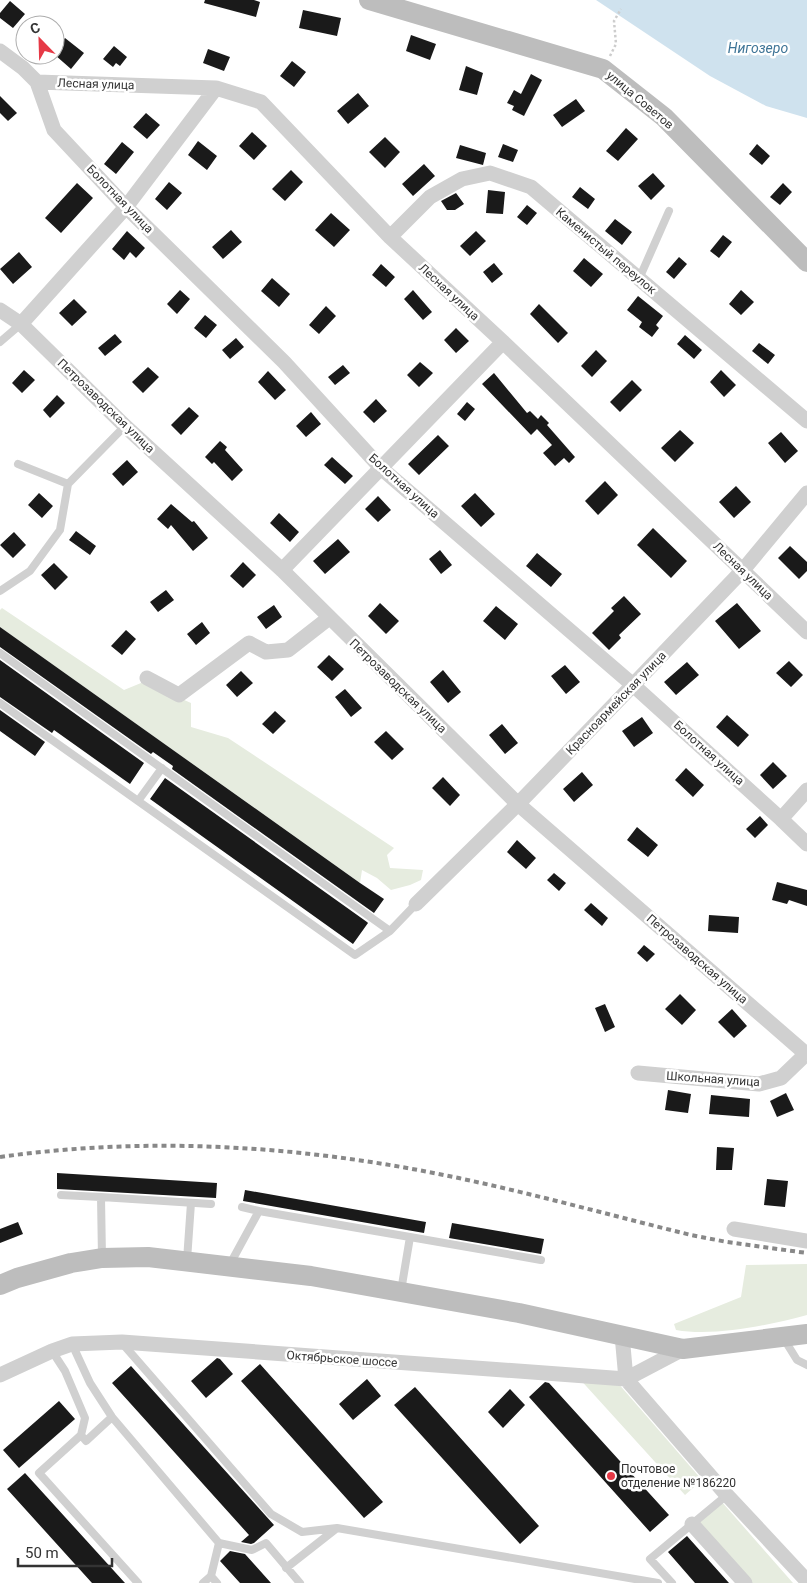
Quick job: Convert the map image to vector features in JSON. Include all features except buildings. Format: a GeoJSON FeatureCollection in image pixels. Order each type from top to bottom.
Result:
{"type":"FeatureCollection","features":[{"type":"Feature","properties":{"kind":"main road","name":"улица Советов"},"geometry":{"type":"LineString","coordinates":[[369,0],[603,68],[664,116],[807,262]]}},
{"type":"Feature","properties":{"kind":"main road"},"geometry":{"type":"LineString","coordinates":[[0,1285],[62,1265],[102,1258],[148,1257],[187,1260],[311,1276],[519,1313],[683,1350],[807,1334]]}},
{"type":"Feature","properties":{"kind":"street","name":"Болотная улица"},"geometry":{"type":"LineString","coordinates":[[2,57],[23,68],[37,82],[54,130],[126,207],[284,362],[381,468],[634,685],[807,844]]}},
{"type":"Feature","properties":{"kind":"street","name":"Лесная улица"},"geometry":{"type":"LineString","coordinates":[[37,82],[216,88],[261,102],[390,236],[807,632]]}},
{"type":"Feature","properties":{"kind":"street"},"geometry":{"type":"LineString","coordinates":[[22,324],[126,207],[216,88]]}},
{"type":"Feature","properties":{"kind":"street","name":"Каменистый переулок"},"geometry":{"type":"LineString","coordinates":[[390,236],[430,197],[462,179],[490,173],[531,187],[807,421]]}},
{"type":"Feature","properties":{"kind":"street","name":"Петрозаводская улица"},"geometry":{"type":"LineString","coordinates":[[0,310],[22,324],[125,426],[282,570],[518,804],[806,1053]]}},
{"type":"Feature","properties":{"kind":"street"},"geometry":{"type":"LineString","coordinates":[[282,570],[503,342]]}},
{"type":"Feature","properties":{"kind":"street","name":"Красноармейская улица"},"geometry":{"type":"LineString","coordinates":[[416,904],[518,804],[634,685],[743,570],[807,493]]}},
{"type":"Feature","properties":{"kind":"street"},"geometry":{"type":"LineString","coordinates":[[147,678],[179,695],[249,643],[266,652],[288,650],[329,618]]}},
{"type":"Feature","properties":{"kind":"street"},"geometry":{"type":"LineString","coordinates":[[781,819],[807,790]]}},
{"type":"Feature","properties":{"kind":"street","name":"Школьная улица"},"geometry":{"type":"LineString","coordinates":[[638,1073],[759,1084],[781,1078],[806,1053]]}},
{"type":"Feature","properties":{"kind":"street"},"geometry":{"type":"LineString","coordinates":[[734,1229],[807,1241]]}},
{"type":"Feature","properties":{"kind":"street"},"geometry":{"type":"LineString","coordinates":[[622,1335],[626,1379],[727,1495],[807,1581]]}},
{"type":"Feature","properties":{"kind":"street","name":"Октябрьское шоссе"},"geometry":{"type":"LineString","coordinates":[[0,1375],[72,1344],[122,1342],[626,1379]]}},
{"type":"Feature","properties":{"kind":"street"},"geometry":{"type":"LineString","coordinates":[[626,1379],[683,1350]]}},
{"type":"Feature","properties":{"kind":"street"},"geometry":{"type":"LineString","coordinates":[[692,1524],[745,1583]]}},
{"type":"Feature","properties":{"kind":"lane"},"geometry":{"type":"LineString","coordinates":[[639,279],[669,211]]}},
{"type":"Feature","properties":{"kind":"lane"},"geometry":{"type":"LineString","coordinates":[[0,342],[22,324]]}},
{"type":"Feature","properties":{"kind":"lane"},"geometry":{"type":"LineString","coordinates":[[0,591],[30,571],[60,530],[68,484],[125,426]]}},
{"type":"Feature","properties":{"kind":"lane"},"geometry":{"type":"LineString","coordinates":[[18,464],[68,484]]}},
{"type":"Feature","properties":{"kind":"lane"},"geometry":{"type":"LineString","coordinates":[[0,653],[390,931]]}},
{"type":"Feature","properties":{"kind":"lane"},"geometry":{"type":"LineString","coordinates":[[0,703],[355,955],[390,931],[416,904]]}},
{"type":"Feature","properties":{"kind":"lane"},"geometry":{"type":"LineString","coordinates":[[138,801],[162,768]]}},
{"type":"Feature","properties":{"kind":"lane"},"geometry":{"type":"LineString","coordinates":[[61,1195],[211,1204]]}},
{"type":"Feature","properties":{"kind":"lane"},"geometry":{"type":"LineString","coordinates":[[101,1197],[102,1258]]}},
{"type":"Feature","properties":{"kind":"lane"},"geometry":{"type":"LineString","coordinates":[[187,1260],[191,1202]]}},
{"type":"Feature","properties":{"kind":"lane"},"geometry":{"type":"LineString","coordinates":[[242,1208],[541,1260]]}},
{"type":"Feature","properties":{"kind":"lane"},"geometry":{"type":"LineString","coordinates":[[229,1266],[260,1211]]}},
{"type":"Feature","properties":{"kind":"lane"},"geometry":{"type":"LineString","coordinates":[[400,1292],[410,1237]]}},
{"type":"Feature","properties":{"kind":"lane"},"geometry":{"type":"LineString","coordinates":[[783,1337],[797,1360],[807,1365]]}},
{"type":"Feature","properties":{"kind":"lane"},"geometry":{"type":"LineString","coordinates":[[122,1342],[271,1514],[302,1532],[338,1528],[658,1583]]}},
{"type":"Feature","properties":{"kind":"lane"},"geometry":{"type":"LineString","coordinates":[[72,1344],[90,1383],[112,1417],[219,1543],[252,1550],[266,1543],[300,1583]]}},
{"type":"Feature","properties":{"kind":"lane"},"geometry":{"type":"LineString","coordinates":[[52,1351],[65,1371],[85,1418],[81,1435],[39,1473],[138,1583]]}},
{"type":"Feature","properties":{"kind":"lane"},"geometry":{"type":"LineString","coordinates":[[81,1435],[86,1441],[112,1417]]}},
{"type":"Feature","properties":{"kind":"lane"},"geometry":{"type":"LineString","coordinates":[[672,1583],[650,1559],[727,1495]]}},
{"type":"Feature","properties":{"kind":"lane"},"geometry":{"type":"LineString","coordinates":[[286,1568],[338,1528]]}},
{"type":"Feature","properties":{"kind":"lane"},"geometry":{"type":"LineString","coordinates":[[203,1583],[211,1576],[219,1543]]}},
{"type":"Feature","properties":{"kind":"lane"},"geometry":{"type":"LineString","coordinates":[[211,1576],[217,1583]]}},
{"type":"Feature","properties":{"kind":"path"},"geometry":{"type":"LineString","coordinates":[[603,68],[616,44],[614,21],[621,9]]}},
{"type":"Feature","properties":{"kind":"shaded area"},"geometry":{"type":"Polygon","coordinates":[[[2,608],[124,690],[141,683],[191,703],[191,727],[228,738],[394,848],[387,855],[390,868],[423,870],[421,880],[391,890],[377,878],[362,870],[360,883],[0,627],[0,610],[2,608]]]}},
{"type":"Feature","properties":{"kind":"shaded area"},"geometry":{"type":"Polygon","coordinates":[[[807,1264],[807,1315],[742,1329],[707,1332],[676,1330],[674,1324],[741,1297],[746,1265],[807,1264]]]}},
{"type":"Feature","properties":{"kind":"shaded area"},"geometry":{"type":"Polygon","coordinates":[[[577,1376],[617,1382],[702,1480],[685,1495],[577,1376]]]}},
{"type":"Feature","properties":{"kind":"shaded area"},"geometry":{"type":"Polygon","coordinates":[[[721,1501],[793,1583],[751,1583],[696,1523],[721,1501]]]}},
{"type":"Feature","properties":{"kind":"water","name":"Нигозеро"},"geometry":{"type":"Polygon","coordinates":[[[596,0],[807,0],[807,118],[766,106],[710,76],[596,0]]]}},
{"type":"Feature","properties":{"kind":"railway"},"geometry":{"type":"LineString","coordinates":[[0,1157],[102,1147],[153,1146],[204,1146],[306,1153],[443,1175],[691,1235],[807,1253]]}},
{"type":"Feature","properties":{"kind":"place","name":"Почтовое отделение №186220"},"geometry":{"type":"Point","coordinates":[611,1476]}}]}
